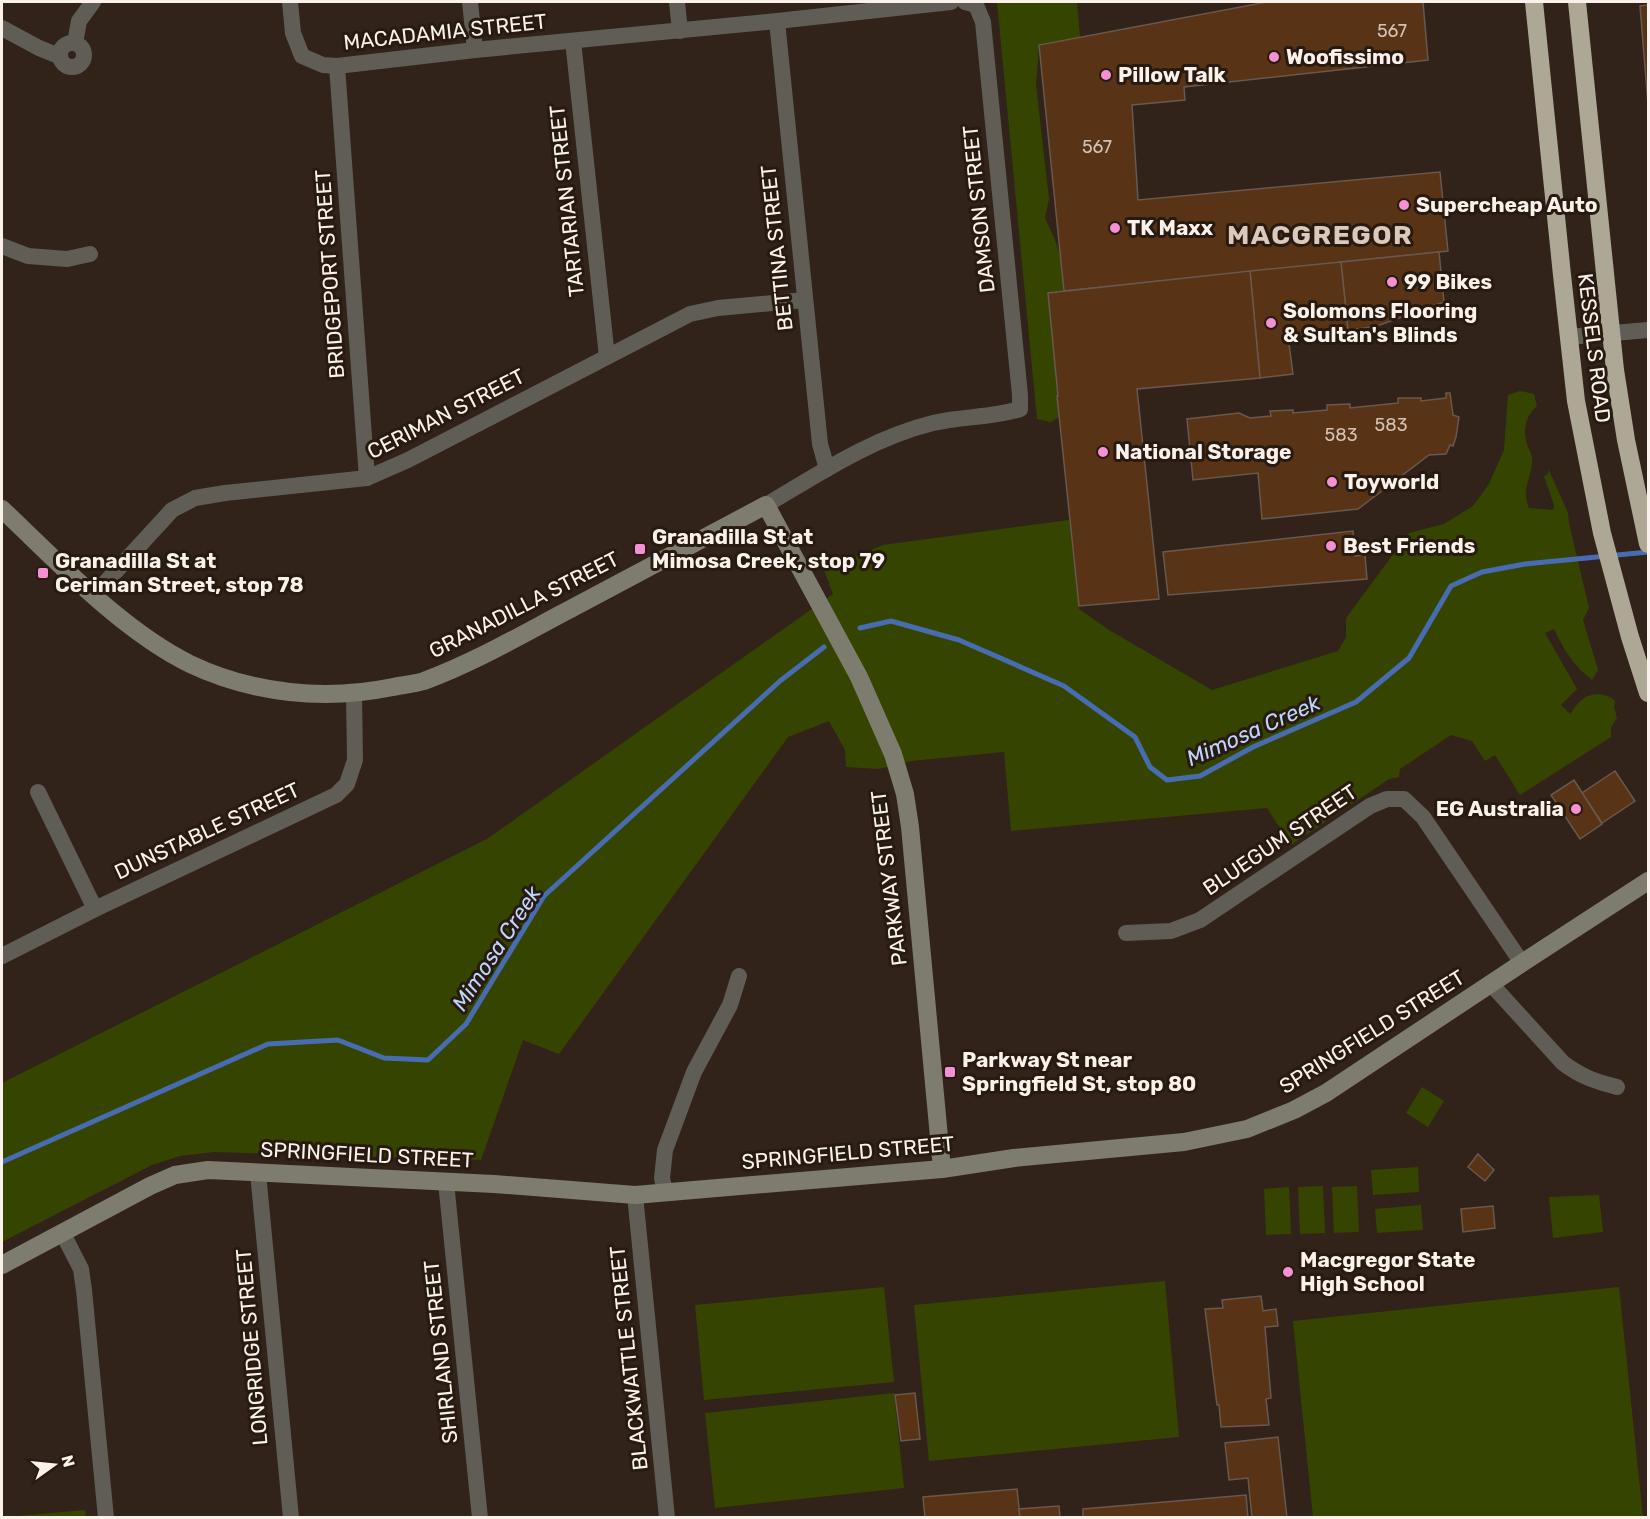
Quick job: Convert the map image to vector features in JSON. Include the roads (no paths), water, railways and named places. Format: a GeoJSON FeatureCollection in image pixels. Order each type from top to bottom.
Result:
{"type":"FeatureCollection","features":[{"type":"Feature","properties":{"kind":"highway","name":"KESSELS ROAD"},"geometry":{"type":"LineString","coordinates":[[1534,2],[1576,401],[1602,532],[1616,589],[1648,693]]}},
{"type":"Feature","properties":{"kind":"highway","name":"KESSELS ROAD"},"geometry":{"type":"LineString","coordinates":[[1577,2],[1610,333],[1626,440],[1647,538]]}},
{"type":"Feature","properties":{"kind":"street"},"geometry":{"type":"LineString","coordinates":[[2,28],[59,56],[66,66],[79,66],[84,59],[81,47],[75,43],[79,21],[93,2]]}},
{"type":"Feature","properties":{"kind":"street","name":"MACADAMIA STREET"},"geometry":{"type":"LineString","coordinates":[[290,2],[293,33],[302,56],[323,65],[337,66],[777,21],[884,5],[951,2]]}},
{"type":"Feature","properties":{"kind":"street"},"geometry":{"type":"LineString","coordinates":[[471,2],[476,50]]}},
{"type":"Feature","properties":{"kind":"street"},"geometry":{"type":"LineString","coordinates":[[677,2],[680,31]]}},
{"type":"Feature","properties":{"kind":"street","name":"DAMSON STREET"},"geometry":{"type":"LineString","coordinates":[[970,3],[983,22],[1020,410]]}},
{"type":"Feature","properties":{"kind":"street","name":"BETTINA STREET"},"geometry":{"type":"LineString","coordinates":[[777,21],[819,444],[826,470]]}},
{"type":"Feature","properties":{"kind":"street","name":"TARTARIAN STREET"},"geometry":{"type":"LineString","coordinates":[[573,41],[607,357]]}},
{"type":"Feature","properties":{"kind":"street","name":"BRIDGEPORT STREET"},"geometry":{"type":"LineString","coordinates":[[337,66],[368,478]]}},
{"type":"Feature","properties":{"kind":"street"},"geometry":{"type":"LineString","coordinates":[[2,246],[28,256],[67,259],[90,254]]}},
{"type":"Feature","properties":{"kind":"street","name":"CERIMAN STREET"},"geometry":{"type":"LineString","coordinates":[[94,596],[172,510],[195,498],[368,478],[408,460],[690,314],[718,308],[805,300]]}},
{"type":"Feature","properties":{"kind":"street"},"geometry":{"type":"LineString","coordinates":[[1568,337],[1648,330]]}},
{"type":"Feature","properties":{"kind":"street","name":"GRANADILLA STREET"},"geometry":{"type":"LineString","coordinates":[[2,509],[94,596],[143,636],[189,663],[238,682],[286,692],[354,694],[423,681],[487,654],[766,505],[872,444],[907,430],[944,420],[1000,415],[1020,410]]}},
{"type":"Feature","properties":{"kind":"street","name":"PARKWAY STREET"},"geometry":{"type":"LineString","coordinates":[[766,505],[859,677],[893,754],[905,794],[942,1168]]}},
{"type":"Feature","properties":{"kind":"street","name":"DUNSTABLE STREET"},"geometry":{"type":"LineString","coordinates":[[2,956],[95,909],[336,795],[347,784],[355,760],[354,694]]}},
{"type":"Feature","properties":{"kind":"street"},"geometry":{"type":"LineString","coordinates":[[38,792],[95,909]]}},
{"type":"Feature","properties":{"kind":"street","name":"BLUEGUM STREET"},"geometry":{"type":"LineString","coordinates":[[1126,933],[1171,931],[1200,920],[1370,806],[1387,799],[1404,799],[1423,817],[1522,963]]}},
{"type":"Feature","properties":{"kind":"street","name":"SPRINGFIELD STREET"},"geometry":{"type":"LineString","coordinates":[[2,1265],[150,1186],[175,1175],[208,1170],[494,1184],[635,1195],[942,1168],[1014,1158],[1185,1142],[1246,1129],[1294,1110],[1326,1093],[1648,881]]}},
{"type":"Feature","properties":{"kind":"street"},"geometry":{"type":"LineString","coordinates":[[665,1192],[662,1178],[665,1150],[694,1072],[730,1005],[739,976]]}},
{"type":"Feature","properties":{"kind":"street"},"geometry":{"type":"LineString","coordinates":[[1491,984],[1563,1063],[1590,1080],[1617,1087]]}},
{"type":"Feature","properties":{"kind":"street","name":"LONGRIDGE STREET"},"geometry":{"type":"LineString","coordinates":[[258,1173],[291,1518]]}},
{"type":"Feature","properties":{"kind":"street","name":"SHIRLAND STREET"},"geometry":{"type":"LineString","coordinates":[[446,1182],[480,1518]]}},
{"type":"Feature","properties":{"kind":"street","name":"BLACKWATTLE STREET"},"geometry":{"type":"LineString","coordinates":[[635,1195],[667,1518]]}},
{"type":"Feature","properties":{"kind":"street"},"geometry":{"type":"LineString","coordinates":[[63,1234],[81,1269],[106,1518]]}},
{"type":"Feature","properties":{"kind":"waterway","name":"Mimosa Creek"},"geometry":{"type":"LineString","coordinates":[[860,628],[891,621],[959,640],[1064,686],[1135,737],[1150,767],[1167,780],[1200,776],[1253,747],[1356,702],[1409,658],[1451,586],[1482,572],[1525,564],[1648,552]]}},
{"type":"Feature","properties":{"kind":"waterway","name":"Mimosa Creek"},"geometry":{"type":"LineString","coordinates":[[2,1162],[268,1044],[338,1040],[384,1058],[428,1060],[466,1024],[544,896],[780,681],[824,647]]}},
{"type":"Feature","properties":{"kind":"place","name":"Woofissimo"},"geometry":{"type":"Point","coordinates":[1274,57]}},
{"type":"Feature","properties":{"kind":"place","name":"Pillow Talk"},"geometry":{"type":"Point","coordinates":[1106,75]}},
{"type":"Feature","properties":{"kind":"place","name":"Supercheap Auto"},"geometry":{"type":"Point","coordinates":[1404,205]}},
{"type":"Feature","properties":{"kind":"place","name":"TK Maxx"},"geometry":{"type":"Point","coordinates":[1115,228]}},
{"type":"Feature","properties":{"kind":"place","name":"99 Bikes"},"geometry":{"type":"Point","coordinates":[1392,282]}},
{"type":"Feature","properties":{"kind":"place","name":"Solomons Flooring & Sultan's Blinds"},"geometry":{"type":"Point","coordinates":[1271,323]}},
{"type":"Feature","properties":{"kind":"place","name":"National Storage"},"geometry":{"type":"Point","coordinates":[1103,452]}},
{"type":"Feature","properties":{"kind":"place","name":"Toyworld"},"geometry":{"type":"Point","coordinates":[1332,482]}},
{"type":"Feature","properties":{"kind":"place","name":"Best Friends"},"geometry":{"type":"Point","coordinates":[1331,546]}},
{"type":"Feature","properties":{"kind":"place","name":"Granadilla St at Mimosa Creek, stop 79"},"geometry":{"type":"Point","coordinates":[640,549]}},
{"type":"Feature","properties":{"kind":"place","name":"Granadilla St at Ceriman Street, stop 78"},"geometry":{"type":"Point","coordinates":[43,573]}},
{"type":"Feature","properties":{"kind":"place","name":"EG Australia"},"geometry":{"type":"Point","coordinates":[1576,809]}},
{"type":"Feature","properties":{"kind":"place","name":"Parkway St near Springfield St, stop 80"},"geometry":{"type":"Point","coordinates":[950,1072]}},
{"type":"Feature","properties":{"kind":"place","name":"Macgregor State High School"},"geometry":{"type":"Point","coordinates":[1288,1272]}},
{"type":"Feature","properties":{"kind":"district","name":"MACGREGOR"},"geometry":{"type":"Point","coordinates":[1320,235]}}]}
